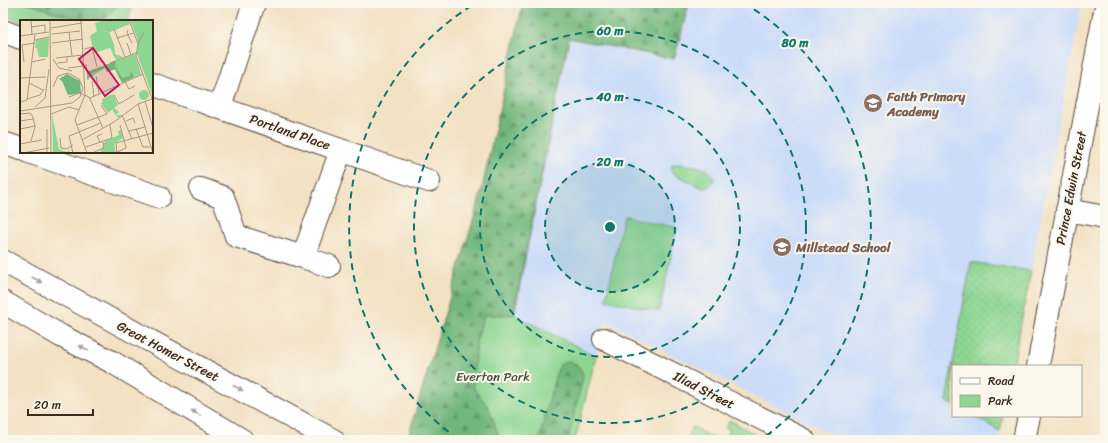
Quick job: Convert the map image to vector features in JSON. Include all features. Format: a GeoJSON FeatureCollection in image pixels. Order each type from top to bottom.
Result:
{"type":"FeatureCollection","features":[{"type":"Feature","properties":{"kind":"street"},"geometry":{"type":"LineString","coordinates":[[220,107],[254,3]]}},
{"type":"Feature","properties":{"kind":"street","name":"Prince Edwin Street"},"geometry":{"type":"LineString","coordinates":[[1038,365],[1104,25]]}},
{"type":"Feature","properties":{"kind":"street"},"geometry":{"type":"LineString","coordinates":[[3,31],[20,38]]}},
{"type":"Feature","properties":{"kind":"street","name":"Portland Place"},"geometry":{"type":"LineString","coordinates":[[153,84],[429,181]]}},
{"type":"Feature","properties":{"kind":"street"},"geometry":{"type":"LineString","coordinates":[[3,143],[20,149]]}},
{"type":"Feature","properties":{"kind":"street"},"geometry":{"type":"LineString","coordinates":[[303,257],[341,150]]}},
{"type":"Feature","properties":{"kind":"street"},"geometry":{"type":"LineString","coordinates":[[32,153],[159,197]]}},
{"type":"Feature","properties":{"kind":"street"},"geometry":{"type":"LineString","coordinates":[[201,189],[223,197],[236,236],[329,266]]}},
{"type":"Feature","properties":{"kind":"street"},"geometry":{"type":"LineString","coordinates":[[1067,210],[1105,218]]}},
{"type":"Feature","properties":{"kind":"street","name":"Great Homer Street"},"geometry":{"type":"LineString","coordinates":[[3,261],[334,440]]}},
{"type":"Feature","properties":{"kind":"street"},"geometry":{"type":"LineString","coordinates":[[3,302],[61,336],[112,362],[240,440]]}},
{"type":"Feature","properties":{"kind":"street","name":"Iliad Street"},"geometry":{"type":"LineString","coordinates":[[604,339],[804,440]]}},
{"type":"Feature","properties":{"kind":"street"},"geometry":{"type":"LineString","coordinates":[[1024,440],[1029,417]]}},
{"type":"Feature","properties":{"kind":"shaded area","name":"Millstead School"},"geometry":{"type":"Polygon","coordinates":[[[689,3],[1082,3],[1013,365],[952,365],[952,417],[1003,417],[998,440],[843,440],[605,321],[596,356],[514,315],[569,37],[674,59],[689,3]]]}},
{"type":"Feature","properties":{"kind":"green space"},"geometry":{"type":"Polygon","coordinates":[[[3,3],[133,3],[128,20],[20,21],[3,15],[3,3]]]}},
{"type":"Feature","properties":{"kind":"green space"},"geometry":{"type":"Polygon","coordinates":[[[26,3],[115,3],[116,6],[106,18],[100,20],[90,20],[79,19],[26,3]]]}},
{"type":"Feature","properties":{"kind":"green space","name":"Everton Park"},"geometry":{"type":"Polygon","coordinates":[[[523,3],[689,3],[674,59],[569,38],[514,315],[596,356],[575,440],[407,440],[480,198],[523,3]]]}},
{"type":"Feature","properties":{"kind":"green space","name":"Everton Park"},"geometry":{"type":"Polygon","coordinates":[[[523,3],[625,3],[641,7],[654,3],[689,3],[674,59],[569,38],[513,315],[484,315],[476,343],[473,387],[489,408],[500,440],[407,440],[480,198],[523,3]]]}},
{"type":"Feature","properties":{"kind":"green space"},"geometry":{"type":"Polygon","coordinates":[[[679,164],[705,169],[709,171],[714,180],[709,186],[703,188],[672,173],[672,165],[679,164]]]}},
{"type":"Feature","properties":{"kind":"green space"},"geometry":{"type":"Polygon","coordinates":[[[624,216],[677,228],[659,311],[606,300],[624,216]]]}},
{"type":"Feature","properties":{"kind":"green space"},"geometry":{"type":"Polygon","coordinates":[[[971,262],[1031,271],[1013,365],[952,365],[971,262]]]}},
{"type":"Feature","properties":{"kind":"green space"},"geometry":{"type":"Polygon","coordinates":[[[568,361],[578,366],[583,377],[568,440],[539,440],[556,373],[561,364],[568,361]]]}},
{"type":"Feature","properties":{"kind":"green space"},"geometry":{"type":"Polygon","coordinates":[[[952,368],[952,404],[946,401],[952,368]]]}},
{"type":"Feature","properties":{"kind":"green space"},"geometry":{"type":"Polygon","coordinates":[[[975,417],[1003,417],[1000,431],[975,417]]]}},
{"type":"Feature","properties":{"kind":"green space"},"geometry":{"type":"Polygon","coordinates":[[[730,420],[761,438],[760,440],[741,440],[735,437],[733,440],[724,440],[730,430],[725,428],[730,420]]]}},
{"type":"Feature","properties":{"kind":"green space"},"geometry":{"type":"Polygon","coordinates":[[[693,427],[716,440],[696,440],[688,435],[693,427]]]}},
{"type":"Feature","properties":{"kind":"place","name":"Faith Primary Academy"},"geometry":{"type":"Point","coordinates":[873,103]}},
{"type":"Feature","properties":{"kind":"place","name":"Millstead School"},"geometry":{"type":"Point","coordinates":[782,247]}}]}
